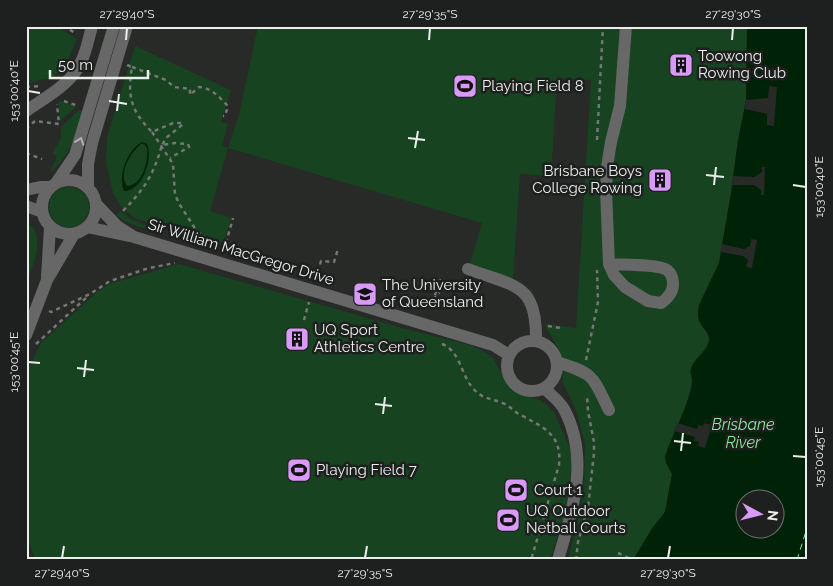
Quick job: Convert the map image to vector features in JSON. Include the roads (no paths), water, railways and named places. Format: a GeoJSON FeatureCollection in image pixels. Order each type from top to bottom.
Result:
{"type":"FeatureCollection","features":[{"type":"Feature","properties":{"kind":"street"},"geometry":{"type":"LineString","coordinates":[[26,111],[56,90],[76,72],[84,54],[92,26]]}},
{"type":"Feature","properties":{"kind":"street"},"geometry":{"type":"LineString","coordinates":[[26,190],[54,185],[72,180],[80,183],[88,188],[96,204],[92,221],[87,227],[74,234],[57,232],[45,220],[42,212],[42,203],[45,194],[54,185],[74,155],[114,26]]}},
{"type":"Feature","properties":{"kind":"street"},"geometry":{"type":"LineString","coordinates":[[88,188],[89,154],[127,26]]}},
{"type":"Feature","properties":{"kind":"street"},"geometry":{"type":"LineString","coordinates":[[609,264],[658,267],[666,270],[671,275],[673,283],[671,292],[667,299],[661,303],[648,301],[619,282],[609,264],[606,199],[607,166],[620,106],[626,26]]}},
{"type":"Feature","properties":{"kind":"street","name":"Sir William MacGregor Drive"},"geometry":{"type":"LineString","coordinates":[[96,204],[118,226],[134,237]]}},
{"type":"Feature","properties":{"kind":"street"},"geometry":{"type":"LineString","coordinates":[[26,206],[42,212]]}},
{"type":"Feature","properties":{"kind":"street"},"geometry":{"type":"LineString","coordinates":[[47,280],[50,227]]}},
{"type":"Feature","properties":{"kind":"street","name":"Sir William MacGregor Drive"},"geometry":{"type":"LineString","coordinates":[[87,227],[134,237],[493,346],[509,355]]}},
{"type":"Feature","properties":{"kind":"street"},"geometry":{"type":"LineString","coordinates":[[26,335],[47,280],[74,234]]}},
{"type":"Feature","properties":{"kind":"street"},"geometry":{"type":"LineString","coordinates":[[468,270],[510,285],[527,295],[534,308],[536,341]]}},
{"type":"Feature","properties":{"kind":"street"},"geometry":{"type":"LineString","coordinates":[[536,341],[548,348],[554,355],[556,362],[554,378],[544,388],[536,391],[529,392],[516,386],[507,373],[506,365],[509,355],[521,343],[536,341]]}},
{"type":"Feature","properties":{"kind":"street"},"geometry":{"type":"LineString","coordinates":[[556,362],[583,371],[594,379],[609,410]]}},
{"type":"Feature","properties":{"kind":"street"},"geometry":{"type":"LineString","coordinates":[[544,388],[565,410],[578,454],[578,476],[573,504],[558,560]]}},
{"type":"Feature","properties":{"kind":"water","name":"Brisbane River"},"geometry":{"type":"Polygon","coordinates":[[[747,26],[807,26],[807,560],[633,560],[653,527],[665,512],[672,474],[665,457],[685,409],[692,381],[691,368],[709,341],[708,334],[699,320],[699,305],[719,263],[746,101],[747,26]]]}},
{"type":"Feature","properties":{"kind":"water"},"geometry":{"type":"Polygon","coordinates":[[[142,142],[147,144],[149,150],[145,172],[137,185],[132,189],[124,191],[122,178],[125,164],[132,150],[142,142]],[[144,144],[137,148],[126,164],[124,175],[127,186],[137,182],[146,166],[147,148],[144,144]]]}},
{"type":"Feature","properties":{"kind":"place","name":"Toowong Rowing Club"},"geometry":{"type":"Point","coordinates":[681,65]}},
{"type":"Feature","properties":{"kind":"place","name":"Playing Field 8"},"geometry":{"type":"Point","coordinates":[465,86]}},
{"type":"Feature","properties":{"kind":"place","name":"Brisbane Boys College Rowing"},"geometry":{"type":"Point","coordinates":[660,180]}},
{"type":"Feature","properties":{"kind":"place","name":"The University of Queensland"},"geometry":{"type":"Point","coordinates":[365,294]}},
{"type":"Feature","properties":{"kind":"place","name":"UQ Sport Athletics Centre"},"geometry":{"type":"Point","coordinates":[297,339]}},
{"type":"Feature","properties":{"kind":"place","name":"Playing Field 7"},"geometry":{"type":"Point","coordinates":[299,470]}},
{"type":"Feature","properties":{"kind":"place","name":"Court 1"},"geometry":{"type":"Point","coordinates":[516,490]}},
{"type":"Feature","properties":{"kind":"place","name":"UQ Outdoor Netball Courts"},"geometry":{"type":"Point","coordinates":[508,520]}}]}
